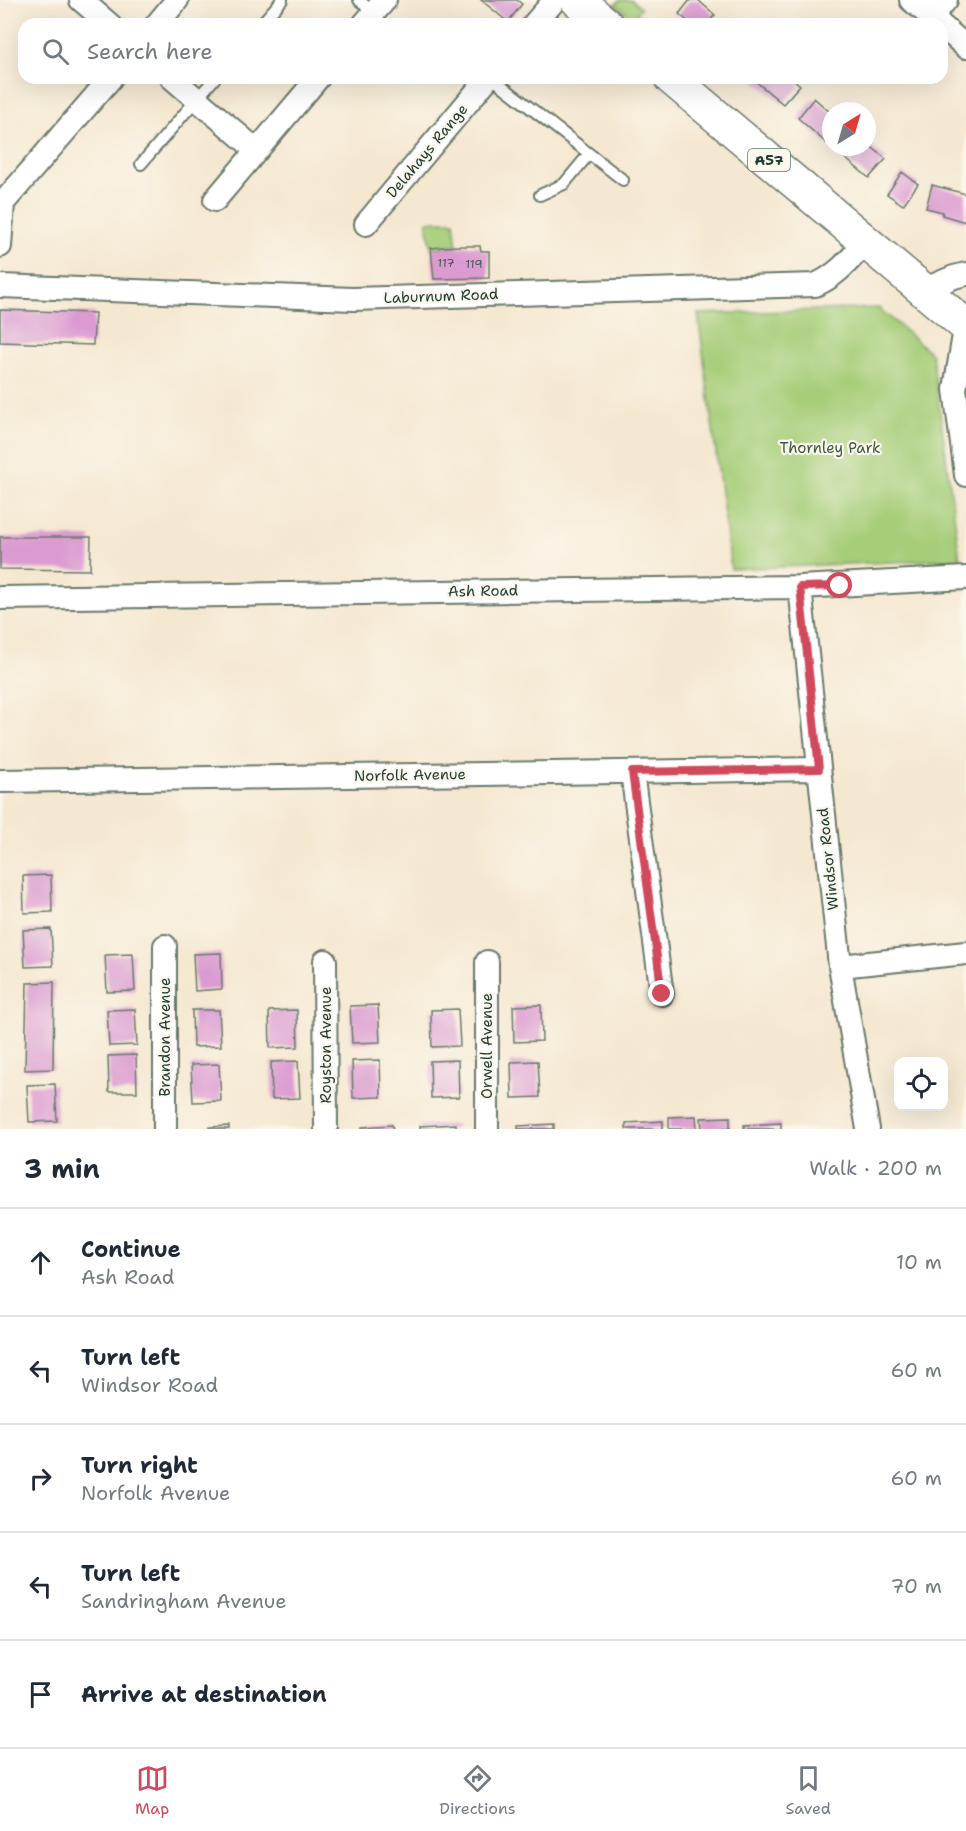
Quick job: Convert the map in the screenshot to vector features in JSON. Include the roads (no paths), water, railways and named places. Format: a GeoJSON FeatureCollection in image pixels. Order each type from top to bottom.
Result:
{"type":"FeatureCollection","features":[{"type":"Feature","properties":{"kind":"highway"},"geometry":{"type":"LineString","coordinates":[[577,0],[599,18]]}},
{"type":"Feature","properties":{"kind":"highway","name":"A57"},"geometry":{"type":"LineString","coordinates":[[678,84],[966,326]]}},
{"type":"Feature","properties":{"kind":"street"},"geometry":{"type":"LineString","coordinates":[[162,18],[177,0]]}},
{"type":"Feature","properties":{"kind":"street"},"geometry":{"type":"LineString","coordinates":[[539,18],[555,0]]}},
{"type":"Feature","properties":{"kind":"street"},"geometry":{"type":"LineString","coordinates":[[911,0],[940,17]]}},
{"type":"Feature","properties":{"kind":"street"},"geometry":{"type":"LineString","coordinates":[[86,1],[103,18]]}},
{"type":"Feature","properties":{"kind":"street"},"geometry":{"type":"LineString","coordinates":[[948,26],[966,47]]}},
{"type":"Feature","properties":{"kind":"street"},"geometry":{"type":"LineString","coordinates":[[0,246],[3,203],[106,84]]}},
{"type":"Feature","properties":{"kind":"street"},"geometry":{"type":"LineString","coordinates":[[179,84],[256,150]]}},
{"type":"Feature","properties":{"kind":"street"},"geometry":{"type":"LineString","coordinates":[[215,200],[313,84]]}},
{"type":"Feature","properties":{"kind":"street","name":"Delahays Range"},"geometry":{"type":"LineString","coordinates":[[366,224],[485,84]]}},
{"type":"Feature","properties":{"kind":"street","name":"Laburnum Road"},"geometry":{"type":"LineString","coordinates":[[0,286],[353,299],[815,285],[839,271],[866,242]]}},
{"type":"Feature","properties":{"kind":"street"},"geometry":{"type":"LineString","coordinates":[[923,290],[966,274]]}},
{"type":"Feature","properties":{"kind":"street"},"geometry":{"type":"LineString","coordinates":[[966,326],[955,389],[966,475]]}},
{"type":"Feature","properties":{"kind":"street","name":"Ash Road"},"geometry":{"type":"LineString","coordinates":[[0,598],[800,587],[966,578]]}},
{"type":"Feature","properties":{"kind":"street","name":"Windsor Road"},"geometry":{"type":"LineString","coordinates":[[800,587],[840,966],[868,1129]]}},
{"type":"Feature","properties":{"kind":"street","name":"Norfolk Avenue"},"geometry":{"type":"LineString","coordinates":[[0,780],[819,769]]}},
{"type":"Feature","properties":{"kind":"street"},"geometry":{"type":"LineString","coordinates":[[632,772],[662,994]]}},
{"type":"Feature","properties":{"kind":"street","name":"Brandon Avenue"},"geometry":{"type":"LineString","coordinates":[[165,946],[165,1129]]}},
{"type":"Feature","properties":{"kind":"street"},"geometry":{"type":"LineString","coordinates":[[840,966],[966,953]]}},
{"type":"Feature","properties":{"kind":"street","name":"Royston Avenue"},"geometry":{"type":"LineString","coordinates":[[325,961],[326,1129]]}},
{"type":"Feature","properties":{"kind":"street","name":"Orwell Avenue"},"geometry":{"type":"LineString","coordinates":[[487,962],[487,1129]]}},
{"type":"Feature","properties":{"kind":"lane"},"geometry":{"type":"LineString","coordinates":[[266,18],[282,0]]}},
{"type":"Feature","properties":{"kind":"lane"},"geometry":{"type":"LineString","coordinates":[[141,164],[210,84]]}},
{"type":"Feature","properties":{"kind":"lane"},"geometry":{"type":"LineString","coordinates":[[498,84],[623,180]]}},
{"type":"Feature","properties":{"kind":"lane"},"geometry":{"type":"LineString","coordinates":[[540,195],[564,184],[589,154]]}},
{"type":"Feature","properties":{"kind":"park label","name":"Thornley Park"},"geometry":{"type":"Point","coordinates":[830,448]}}]}
